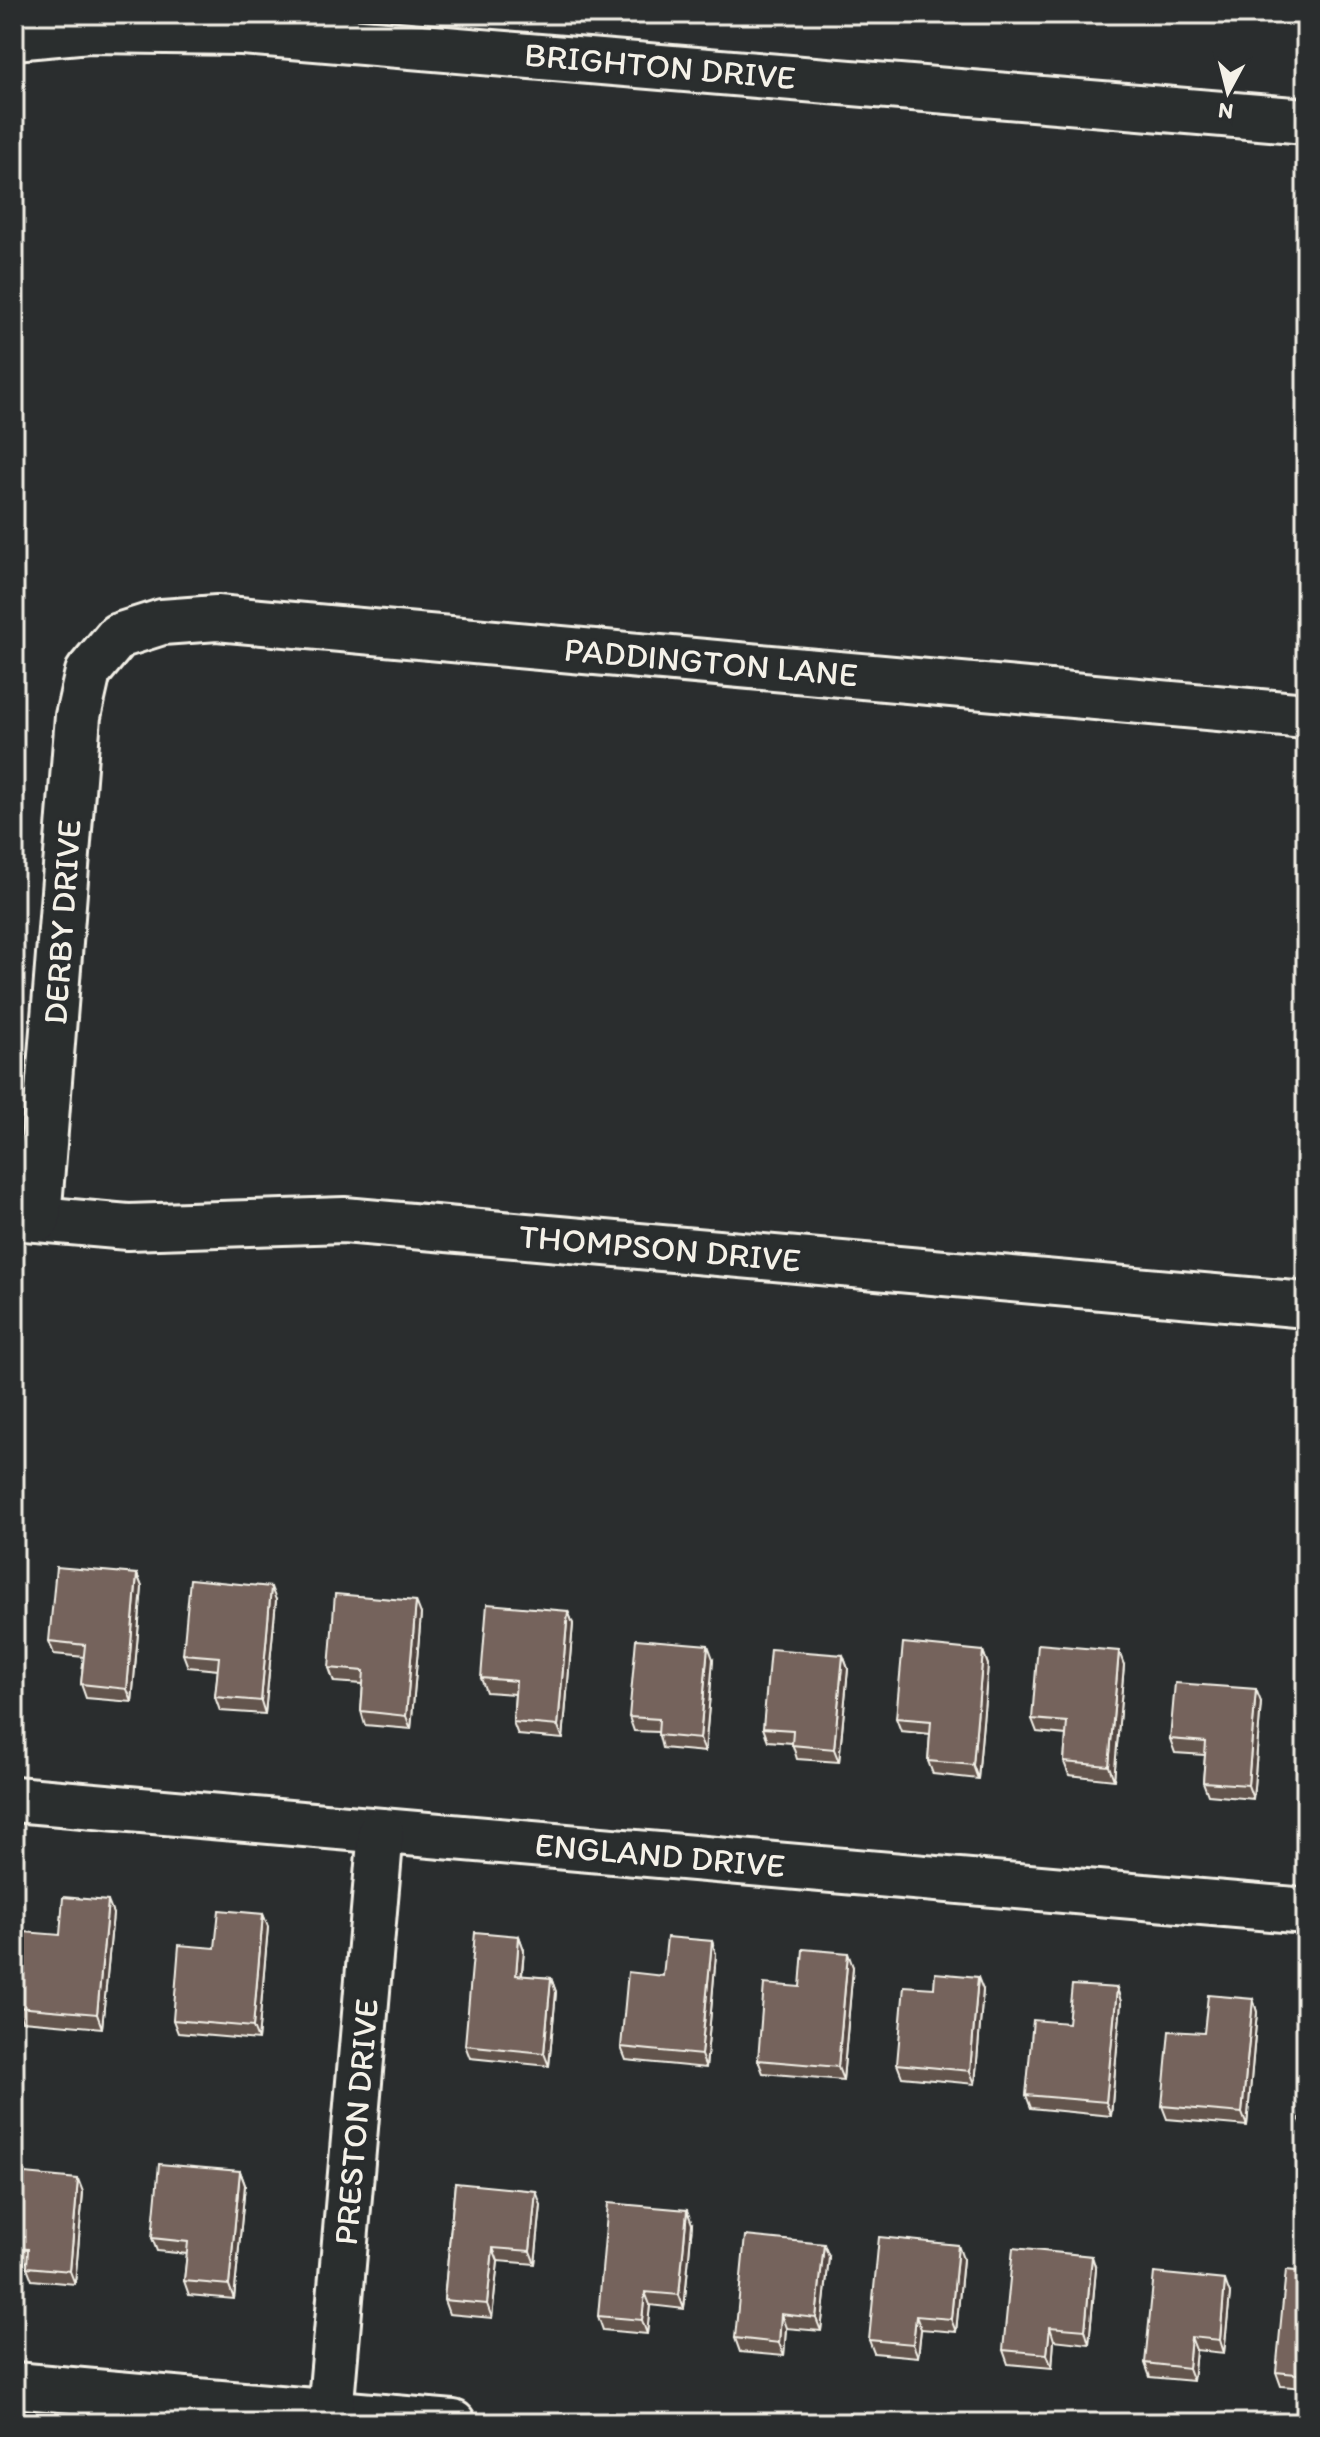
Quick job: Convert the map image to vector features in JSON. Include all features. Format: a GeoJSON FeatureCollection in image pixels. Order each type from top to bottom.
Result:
{"type":"FeatureCollection","features":[{"type":"Feature","properties":{"kind":"street","name":"BRIGHTON DRIVE"},"geometry":{"type":"LineString","coordinates":[[14,37],[89,30],[227,32],[388,29],[1306,121]]}},
{"type":"Feature","properties":{"kind":"street","name":"PADDINGTON LANE"},"geometry":{"type":"LineString","coordinates":[[118,636],[162,622],[217,618],[1306,716]]}},
{"type":"Feature","properties":{"kind":"street","name":"DERBY DRIVE"},"geometry":{"type":"LineString","coordinates":[[26,1218],[78,716],[88,672],[118,636]]}},
{"type":"Feature","properties":{"kind":"street","name":"THOMPSON DRIVE"},"geometry":{"type":"LineString","coordinates":[[26,1218],[128,1227],[344,1220],[1306,1305]]}},
{"type":"Feature","properties":{"kind":"street","name":"ENGLAND DRIVE"},"geometry":{"type":"LineString","coordinates":[[14,1799],[1306,1911]]}},
{"type":"Feature","properties":{"kind":"street","name":"PRESTON DRIVE"},"geometry":{"type":"LineString","coordinates":[[330,2413],[381,1831]]}},
{"type":"Feature","properties":{"kind":"street"},"geometry":{"type":"LineString","coordinates":[[14,2385],[453,2423]]}},
{"type":"Feature","properties":{"kind":"building"},"geometry":{"type":"Polygon","coordinates":[[[56,1567],[137,1574],[127,1689],[81,1684],[85,1645],[49,1641],[56,1567]]]}},
{"type":"Feature","properties":{"kind":"building"},"geometry":{"type":"Polygon","coordinates":[[[190,1579],[271,1587],[261,1701],[215,1697],[219,1657],[183,1654],[190,1579]]]}},
{"type":"Feature","properties":{"kind":"building"},"geometry":{"type":"Polygon","coordinates":[[[335,1594],[416,1601],[406,1716],[361,1711],[364,1671],[329,1668],[335,1594]]]}},
{"type":"Feature","properties":{"kind":"building"},"geometry":{"type":"Polygon","coordinates":[[[487,1604],[568,1611],[558,1726],[513,1722],[516,1681],[481,1678],[487,1604]]]}},
{"type":"Feature","properties":{"kind":"building"},"geometry":{"type":"Polygon","coordinates":[[[636,1639],[708,1645],[700,1739],[658,1735],[659,1719],[629,1717],[636,1639]]]}},
{"type":"Feature","properties":{"kind":"building"},"geometry":{"type":"Polygon","coordinates":[[[903,1643],[983,1651],[973,1765],[928,1761],[931,1721],[896,1718],[903,1643]]]}},
{"type":"Feature","properties":{"kind":"building"},"geometry":{"type":"Polygon","coordinates":[[[1038,1644],[1119,1651],[1109,1766],[1064,1762],[1067,1722],[1032,1719],[1038,1644]]]}},
{"type":"Feature","properties":{"kind":"building"},"geometry":{"type":"Polygon","coordinates":[[[770,1649],[843,1655],[834,1749],[792,1745],[793,1730],[763,1728],[770,1649]]]}},
{"type":"Feature","properties":{"kind":"building"},"geometry":{"type":"Polygon","coordinates":[[[1175,1683],[1256,1689],[1248,1785],[1203,1782],[1206,1742],[1170,1739],[1175,1683]]]}},
{"type":"Feature","properties":{"kind":"building"},"geometry":{"type":"Polygon","coordinates":[[[63,1897],[108,1901],[97,2014],[17,2007],[24,1932],[60,1935],[63,1897]]]}},
{"type":"Feature","properties":{"kind":"building"},"geometry":{"type":"Polygon","coordinates":[[[219,1910],[263,1914],[253,2027],[173,2020],[179,1945],[215,1948],[219,1910]]]}},
{"type":"Feature","properties":{"kind":"building"},"geometry":{"type":"Polygon","coordinates":[[[475,1932],[519,1936],[516,1975],[551,1978],[544,2053],[465,2045],[475,1932]]]}},
{"type":"Feature","properties":{"kind":"building"},"geometry":{"type":"Polygon","coordinates":[[[667,1937],[712,1941],[701,2055],[621,2047],[628,1972],[663,1976],[667,1937]]]}},
{"type":"Feature","properties":{"kind":"building"},"geometry":{"type":"Polygon","coordinates":[[[803,1949],[848,1953],[838,2067],[758,2060],[764,1984],[800,1987],[803,1949]]]}},
{"type":"Feature","properties":{"kind":"building"},"geometry":{"type":"Polygon","coordinates":[[[935,1973],[978,1977],[970,2071],[897,2064],[904,1986],[934,1988],[935,1973]]]}},
{"type":"Feature","properties":{"kind":"building"},"geometry":{"type":"Polygon","coordinates":[[[1072,1985],[1117,1988],[1106,2102],[1026,2095],[1033,2020],[1068,2023],[1072,1985]]]}},
{"type":"Feature","properties":{"kind":"building"},"geometry":{"type":"Polygon","coordinates":[[[1208,1995],[1253,1999],[1242,2113],[1162,2106],[1169,2031],[1204,2033],[1208,1995]]]}},
{"type":"Feature","properties":{"kind":"building"},"geometry":{"type":"Polygon","coordinates":[[[1306,2057],[1306,2120],[1300,2120],[1306,2057]]]}},
{"type":"Feature","properties":{"kind":"building"},"geometry":{"type":"Polygon","coordinates":[[[159,2164],[240,2171],[229,2285],[184,2281],[188,2242],[152,2238],[159,2164]]]}},
{"type":"Feature","properties":{"kind":"building"},"geometry":{"type":"Polygon","coordinates":[[[14,2173],[78,2179],[70,2271],[27,2267],[28,2249],[14,2248],[14,2173]]]}},
{"type":"Feature","properties":{"kind":"building"},"geometry":{"type":"Polygon","coordinates":[[[455,2183],[536,2191],[530,2251],[493,2248],[487,2304],[444,2300],[455,2183]]]}},
{"type":"Feature","properties":{"kind":"building"},"geometry":{"type":"Polygon","coordinates":[[[608,2203],[687,2210],[679,2295],[645,2292],[642,2320],[598,2316],[608,2203]]]}},
{"type":"Feature","properties":{"kind":"building"},"geometry":{"type":"Polygon","coordinates":[[[745,2236],[824,2244],[816,2318],[781,2314],[779,2343],[735,2338],[745,2236]]]}},
{"type":"Feature","properties":{"kind":"building"},"geometry":{"type":"Polygon","coordinates":[[[879,2237],[958,2245],[951,2319],[916,2316],[913,2344],[869,2340],[879,2237]]]}},
{"type":"Feature","properties":{"kind":"building"},"geometry":{"type":"Polygon","coordinates":[[[1013,2248],[1092,2256],[1085,2330],[1050,2327],[1047,2354],[1003,2350],[1013,2248]]]}},
{"type":"Feature","properties":{"kind":"building"},"geometry":{"type":"Polygon","coordinates":[[[1286,2270],[1306,2272],[1306,2375],[1276,2372],[1286,2270]]]}},
{"type":"Feature","properties":{"kind":"building"},"geometry":{"type":"Polygon","coordinates":[[[1154,2273],[1225,2280],[1220,2340],[1191,2337],[1188,2368],[1145,2363],[1154,2273]]]}}]}
